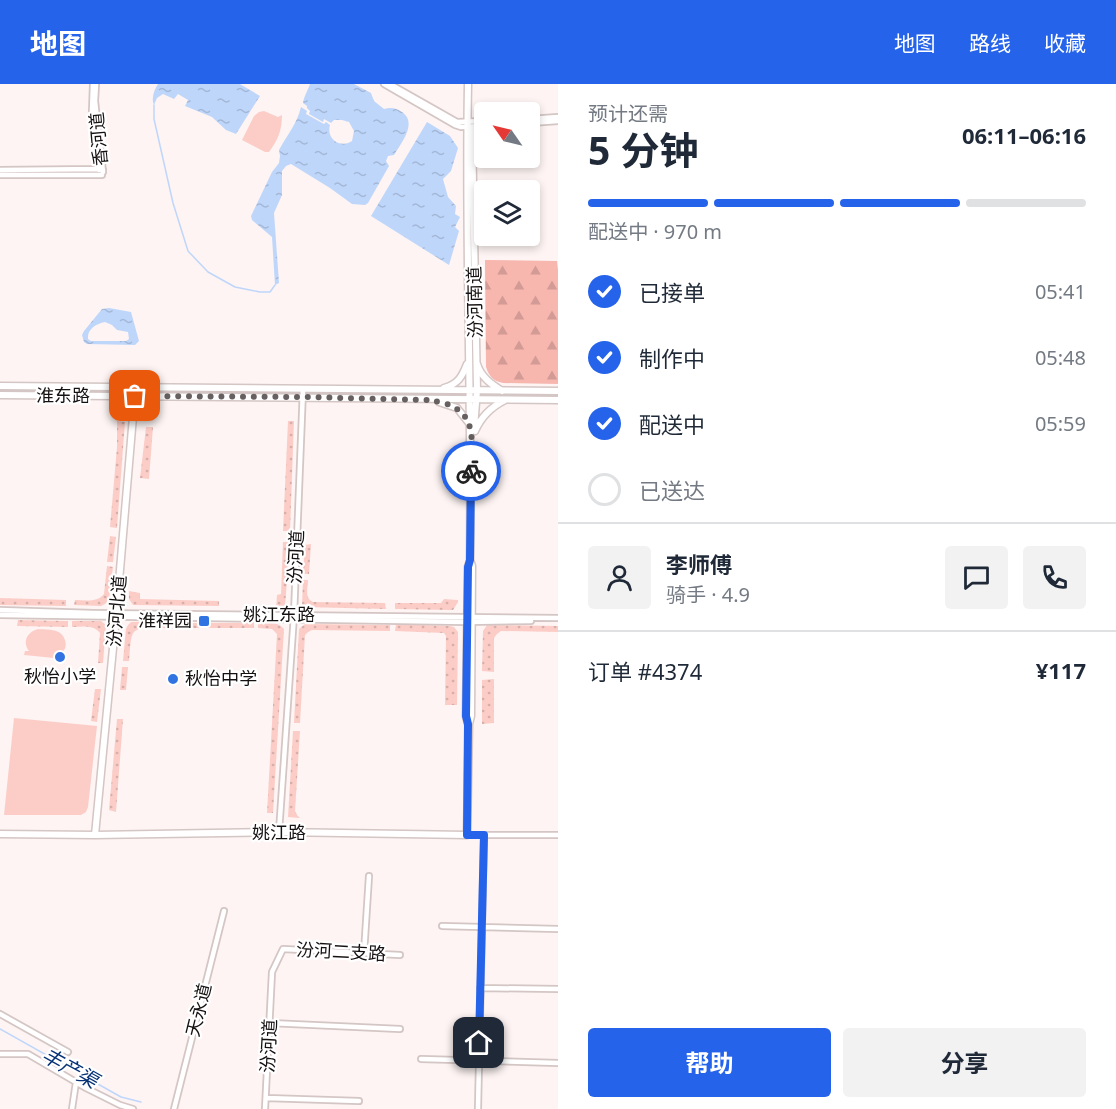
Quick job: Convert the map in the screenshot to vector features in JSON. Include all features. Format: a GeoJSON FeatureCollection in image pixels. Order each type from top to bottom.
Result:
{"type":"FeatureCollection","features":[{"type":"Feature","properties":{"kind":"main road","name":"汾河南道"},"geometry":{"type":"LineString","coordinates":[[470,84],[472,361],[469,390],[473,399],[471,448]]}},
{"type":"Feature","properties":{"kind":"main road","name":"汾河南道"},"geometry":{"type":"LineString","coordinates":[[467,835],[468,724],[466,716],[471,428],[473,399],[477,390],[472,361]]}},
{"type":"Feature","properties":{"kind":"main road"},"geometry":{"type":"LineString","coordinates":[[435,390],[456,384],[472,361],[488,381],[503,391]]}},
{"type":"Feature","properties":{"kind":"main road","name":"淮东路"},"geometry":{"type":"LineString","coordinates":[[0,386],[558,391]]}},
{"type":"Feature","properties":{"kind":"main road","name":"汾河北道"},"geometry":{"type":"LineString","coordinates":[[95,835],[117,615],[136,388]]}},
{"type":"Feature","properties":{"kind":"main road","name":"淮东路"},"geometry":{"type":"LineString","coordinates":[[0,395],[558,400]]}},
{"type":"Feature","properties":{"kind":"main road"},"geometry":{"type":"LineString","coordinates":[[430,400],[457,408],[471,428]]}},
{"type":"Feature","properties":{"kind":"main road"},"geometry":{"type":"LineString","coordinates":[[473,437],[485,415],[505,400]]}},
{"type":"Feature","properties":{"kind":"main road","name":"姚江路"},"geometry":{"type":"LineString","coordinates":[[0,834],[279,832],[467,835]]}},
{"type":"Feature","properties":{"kind":"street","name":"香河道"},"geometry":{"type":"LineString","coordinates":[[94,84],[92,111],[101,171]]}},
{"type":"Feature","properties":{"kind":"street"},"geometry":{"type":"LineString","coordinates":[[384,84],[455,125],[461,127],[470,124]]}},
{"type":"Feature","properties":{"kind":"street"},"geometry":{"type":"LineString","coordinates":[[390,84],[457,122],[474,124]]}},
{"type":"Feature","properties":{"kind":"street"},"geometry":{"type":"LineString","coordinates":[[540,120],[558,119]]}},
{"type":"Feature","properties":{"kind":"street"},"geometry":{"type":"LineString","coordinates":[[0,170],[101,171]]}},
{"type":"Feature","properties":{"kind":"street"},"geometry":{"type":"LineString","coordinates":[[0,175],[101,171]]}},
{"type":"Feature","properties":{"kind":"street","name":"汾河道"},"geometry":{"type":"LineString","coordinates":[[279,832],[293,617],[303,389]]}},
{"type":"Feature","properties":{"kind":"street","name":"姚江东路"},"geometry":{"type":"LineString","coordinates":[[0,610],[117,615]]}},
{"type":"Feature","properties":{"kind":"street","name":"姚江东路"},"geometry":{"type":"LineString","coordinates":[[0,615],[558,620]]}},
{"type":"Feature","properties":{"kind":"street","name":"姚江路"},"geometry":{"type":"LineString","coordinates":[[467,835],[558,835]]}},
{"type":"Feature","properties":{"kind":"street"},"geometry":{"type":"LineString","coordinates":[[478,1109],[484,835]]}},
{"type":"Feature","properties":{"kind":"street"},"geometry":{"type":"LineString","coordinates":[[364,953],[369,876]]}},
{"type":"Feature","properties":{"kind":"street","name":"天永道"},"geometry":{"type":"LineString","coordinates":[[174,1109],[224,911]]}},
{"type":"Feature","properties":{"kind":"street"},"geometry":{"type":"LineString","coordinates":[[442,926],[558,929]]}},
{"type":"Feature","properties":{"kind":"street","name":"汾河道"},"geometry":{"type":"LineString","coordinates":[[265,1109],[272,972],[283,949]]}},
{"type":"Feature","properties":{"kind":"street","name":"汾河二支路"},"geometry":{"type":"LineString","coordinates":[[283,949],[400,955]]}},
{"type":"Feature","properties":{"kind":"street"},"geometry":{"type":"LineString","coordinates":[[480,988],[558,989]]}},
{"type":"Feature","properties":{"kind":"street"},"geometry":{"type":"LineString","coordinates":[[0,1014],[68,1052]]}},
{"type":"Feature","properties":{"kind":"street"},"geometry":{"type":"LineString","coordinates":[[270,1023],[400,1029]]}},
{"type":"Feature","properties":{"kind":"street"},"geometry":{"type":"LineString","coordinates":[[0,1054],[28,1054],[76,1082],[120,1105],[133,1109]]}},
{"type":"Feature","properties":{"kind":"street"},"geometry":{"type":"LineString","coordinates":[[422,1059],[558,1063]]}},
{"type":"Feature","properties":{"kind":"street"},"geometry":{"type":"LineString","coordinates":[[72,1109],[76,1082]]}},
{"type":"Feature","properties":{"kind":"street"},"geometry":{"type":"LineString","coordinates":[[266,1098],[359,1101]]}},
{"type":"Feature","properties":{"kind":"shaded area"},"geometry":{"type":"Polygon","coordinates":[[[264,111],[278,117],[282,115],[279,135],[269,152],[242,140],[254,116],[264,111]]]}},
{"type":"Feature","properties":{"kind":"shaded area"},"geometry":{"type":"Polygon","coordinates":[[[117,421],[125,422],[117,528],[110,527],[117,421]]]}},
{"type":"Feature","properties":{"kind":"shaded area"},"geometry":{"type":"Polygon","coordinates":[[[288,421],[294,421],[290,531],[283,531],[288,421]]]}},
{"type":"Feature","properties":{"kind":"shaded area"},"geometry":{"type":"Polygon","coordinates":[[[146,427],[153,427],[149,479],[140,478],[146,427]]]}},
{"type":"Feature","properties":{"kind":"shaded area"},"geometry":{"type":"Polygon","coordinates":[[[110,536],[116,537],[113,562],[107,562],[110,536]]]}},
{"type":"Feature","properties":{"kind":"shaded area"},"geometry":{"type":"Polygon","coordinates":[[[283,542],[290,542],[285,606],[284,609],[276,609],[277,595],[281,594],[283,542]]]}},
{"type":"Feature","properties":{"kind":"shaded area"},"geometry":{"type":"Polygon","coordinates":[[[311,544],[309,574],[303,574],[305,545],[311,544]]]}},
{"type":"Feature","properties":{"kind":"shaded area"},"geometry":{"type":"Polygon","coordinates":[[[107,566],[113,567],[107,602],[101,606],[74,605],[75,600],[94,600],[104,594],[107,566]]]}},
{"type":"Feature","properties":{"kind":"shaded area"},"geometry":{"type":"Polygon","coordinates":[[[303,580],[308,580],[307,595],[313,602],[385,603],[386,609],[304,607],[302,606],[303,580]]]}},
{"type":"Feature","properties":{"kind":"shaded area"},"geometry":{"type":"Polygon","coordinates":[[[129,591],[140,593],[140,599],[219,601],[219,606],[133,605],[129,599],[129,591]]]}},
{"type":"Feature","properties":{"kind":"shaded area"},"geometry":{"type":"Polygon","coordinates":[[[0,598],[66,600],[66,606],[0,605],[0,598]]]}},
{"type":"Feature","properties":{"kind":"shaded area"},"geometry":{"type":"Polygon","coordinates":[[[444,599],[458,600],[458,602],[453,610],[395,609],[395,603],[441,603],[444,599]]]}},
{"type":"Feature","properties":{"kind":"shaded area"},"geometry":{"type":"Polygon","coordinates":[[[18,620],[68,621],[68,627],[17,626],[18,620]]]}},
{"type":"Feature","properties":{"kind":"shaded area"},"geometry":{"type":"Polygon","coordinates":[[[72,621],[101,621],[106,625],[103,663],[98,663],[100,633],[91,627],[72,627],[72,621]]]}},
{"type":"Feature","properties":{"kind":"shaded area"},"geometry":{"type":"Polygon","coordinates":[[[166,621],[165,628],[145,628],[135,631],[132,635],[129,661],[123,661],[126,629],[131,622],[166,621]]]}},
{"type":"Feature","properties":{"kind":"shaded area"},"geometry":{"type":"Polygon","coordinates":[[[173,623],[254,623],[254,628],[174,628],[173,623]]]}},
{"type":"Feature","properties":{"kind":"shaded area"},"geometry":{"type":"Polygon","coordinates":[[[258,623],[275,624],[284,629],[273,813],[267,813],[277,634],[272,629],[258,628],[258,623]]]}},
{"type":"Feature","properties":{"kind":"shaded area"},"geometry":{"type":"Polygon","coordinates":[[[305,624],[390,625],[390,631],[312,630],[308,632],[305,635],[300,723],[294,723],[299,629],[305,624]]]}},
{"type":"Feature","properties":{"kind":"shaded area"},"geometry":{"type":"Polygon","coordinates":[[[396,624],[450,626],[458,632],[457,705],[445,705],[446,636],[444,633],[395,631],[396,624]]]}},
{"type":"Feature","properties":{"kind":"shaded area"},"geometry":{"type":"Polygon","coordinates":[[[487,625],[558,626],[558,632],[501,631],[494,638],[494,672],[482,671],[483,631],[487,625]]]}},
{"type":"Feature","properties":{"kind":"shaded area"},"geometry":{"type":"Polygon","coordinates":[[[38,629],[54,630],[63,636],[66,646],[60,654],[65,655],[64,659],[24,655],[25,651],[29,651],[26,644],[27,638],[31,632],[38,629]]]}},
{"type":"Feature","properties":{"kind":"shaded area"},"geometry":{"type":"Polygon","coordinates":[[[122,667],[128,667],[126,690],[120,690],[122,667]]]}},
{"type":"Feature","properties":{"kind":"shaded area"},"geometry":{"type":"Polygon","coordinates":[[[494,679],[494,723],[482,724],[482,680],[494,679]]]}},
{"type":"Feature","properties":{"kind":"shaded area"},"geometry":{"type":"Polygon","coordinates":[[[95,689],[101,689],[97,722],[91,721],[95,689]]]}},
{"type":"Feature","properties":{"kind":"shaded area"},"geometry":{"type":"Polygon","coordinates":[[[14,718],[97,726],[86,812],[81,815],[4,815],[14,718]]]}},
{"type":"Feature","properties":{"kind":"shaded area"},"geometry":{"type":"Polygon","coordinates":[[[117,719],[123,719],[116,812],[109,810],[117,719]]]}},
{"type":"Feature","properties":{"kind":"shaded area"},"geometry":{"type":"Polygon","coordinates":[[[293,731],[300,731],[295,811],[300,818],[288,817],[293,731]]]}},
{"type":"Feature","properties":{"kind":"green space"},"geometry":{"type":"Polygon","coordinates":[[[485,260],[557,261],[558,384],[503,383],[492,378],[489,373],[486,367],[485,260]]]}},
{"type":"Feature","properties":{"kind":"water"},"geometry":{"type":"Polygon","coordinates":[[[158,84],[240,84],[260,96],[236,134],[226,130],[212,117],[185,106],[188,100],[178,94],[174,99],[163,94],[157,98],[154,105],[153,94],[158,84]]]}},
{"type":"Feature","properties":{"kind":"water"},"geometry":{"type":"Polygon","coordinates":[[[310,84],[354,84],[371,93],[374,101],[384,109],[393,108],[402,112],[407,117],[407,133],[394,155],[388,156],[386,161],[389,166],[365,205],[352,204],[291,164],[286,166],[282,171],[282,195],[274,213],[279,283],[275,285],[272,237],[252,220],[251,216],[272,172],[279,163],[279,150],[301,107],[307,111],[306,114],[324,124],[326,122],[330,125],[330,135],[339,143],[352,141],[354,131],[349,122],[334,120],[331,123],[324,119],[323,122],[309,114],[310,111],[303,103],[310,84]]]}},
{"type":"Feature","properties":{"kind":"water"},"geometry":{"type":"Polygon","coordinates":[[[427,122],[450,136],[458,148],[451,171],[443,179],[448,197],[456,206],[455,214],[460,217],[455,227],[459,231],[449,265],[371,216],[427,122]]]}},
{"type":"Feature","properties":{"kind":"water"},"geometry":{"type":"Polygon","coordinates":[[[102,309],[131,312],[139,341],[135,345],[87,344],[84,342],[82,335],[84,331],[102,309]],[[105,322],[95,326],[89,332],[88,339],[91,341],[126,341],[129,339],[128,332],[117,330],[105,322]]]}},
{"type":"Feature","properties":{"kind":"waterway"},"geometry":{"type":"LineString","coordinates":[[154,105],[154,119],[173,203],[188,251],[208,272],[235,287],[270,292],[275,285]]}},
{"type":"Feature","properties":{"kind":"waterway","name":"丰产渠"},"geometry":{"type":"LineString","coordinates":[[0,1029],[121,1097],[141,1102]]}},
{"type":"Feature","properties":{"kind":"way so far"},"geometry":{"type":"LineString","coordinates":[[135,396],[430,400],[457,408],[465,417],[471,428],[471,471]]}},
{"type":"Feature","properties":{"kind":"place","name":"淮祥园"},"geometry":{"type":"Point","coordinates":[204,621]}},
{"type":"Feature","properties":{"kind":"place","name":"秋怡小学"},"geometry":{"type":"Point","coordinates":[60,657]}},
{"type":"Feature","properties":{"kind":"place","name":"秋怡中学"},"geometry":{"type":"Point","coordinates":[173,679]}},
{"type":"Feature","properties":{"kind":"route"},"geometry":{"type":"LineString","coordinates":[[471,471],[470,560],[466,622],[467,835],[484,835],[479,1043]]}}]}
